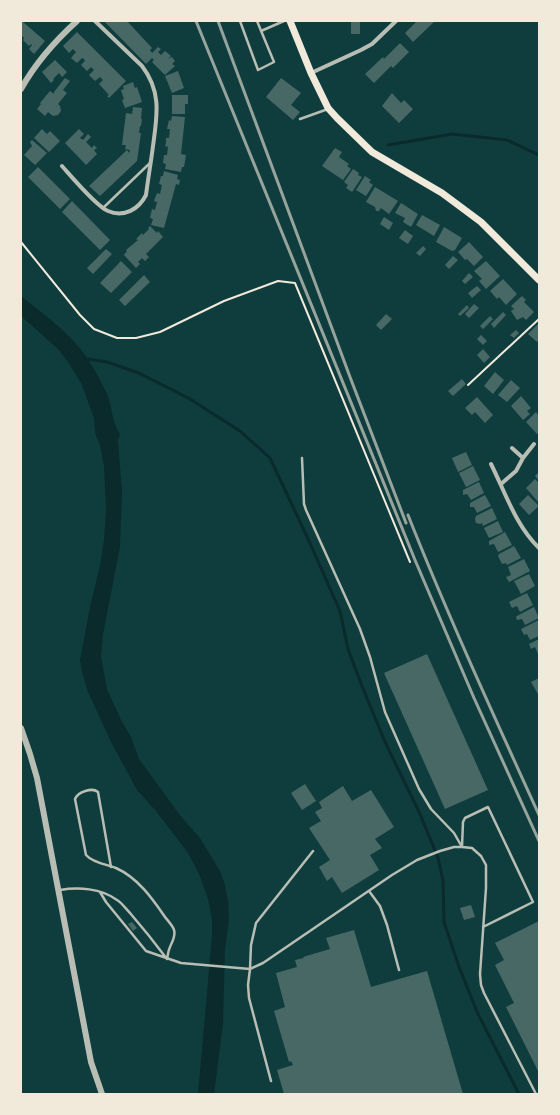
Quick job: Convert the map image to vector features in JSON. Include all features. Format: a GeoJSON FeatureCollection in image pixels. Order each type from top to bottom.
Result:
{"type":"FeatureCollection","features":[{"type":"Feature","properties":{"kind":"main road"},"geometry":{"type":"LineString","coordinates":[[290,21],[311,73],[328,108],[372,152],[442,193],[481,222],[539,280]]}},
{"type":"Feature","properties":{"kind":"street"},"geometry":{"type":"LineString","coordinates":[[22,85],[46,53],[77,21]]}},
{"type":"Feature","properties":{"kind":"street"},"geometry":{"type":"LineString","coordinates":[[62,166],[103,208],[108,211],[120,214],[130,211],[139,205],[146,195],[157,115],[157,102],[154,87],[142,66],[95,21]]}},
{"type":"Feature","properties":{"kind":"street"},"geometry":{"type":"LineString","coordinates":[[311,73],[372,44],[396,21]]}},
{"type":"Feature","properties":{"kind":"street"},"geometry":{"type":"LineString","coordinates":[[500,484],[516,471],[523,458],[534,444]]}},
{"type":"Feature","properties":{"kind":"street"},"geometry":{"type":"LineString","coordinates":[[512,448],[523,458]]}},
{"type":"Feature","properties":{"kind":"street"},"geometry":{"type":"LineString","coordinates":[[490,464],[516,516],[530,540],[539,548]]}},
{"type":"Feature","properties":{"kind":"street"},"geometry":{"type":"LineString","coordinates":[[21,728],[37,778],[91,1062],[102,1094]]}},
{"type":"Feature","properties":{"kind":"lane"},"geometry":{"type":"LineString","coordinates":[[240,21],[258,70],[274,62],[257,21]]}},
{"type":"Feature","properties":{"kind":"lane"},"geometry":{"type":"LineString","coordinates":[[261,31],[284,21]]}},
{"type":"Feature","properties":{"kind":"lane"},"geometry":{"type":"LineString","coordinates":[[300,119],[328,108]]}},
{"type":"Feature","properties":{"kind":"lane"},"geometry":{"type":"LineString","coordinates":[[103,208],[150,163]]}},
{"type":"Feature","properties":{"kind":"lane"},"geometry":{"type":"LineString","coordinates":[[302,458],[304,504],[366,646],[374,669],[380,698],[385,712],[425,801],[454,833],[462,847]]}},
{"type":"Feature","properties":{"kind":"lane"},"geometry":{"type":"LineString","coordinates":[[111,866],[98,792],[94,790],[79,793],[76,795],[75,799],[86,855],[89,859],[111,866],[130,876],[151,897],[174,930],[174,937],[167,959]]}},
{"type":"Feature","properties":{"kind":"lane"},"geometry":{"type":"LineString","coordinates":[[462,847],[462,827],[465,818],[488,807],[533,902],[483,927]]}},
{"type":"Feature","properties":{"kind":"lane"},"geometry":{"type":"LineString","coordinates":[[100,892],[106,902],[146,951],[181,963],[250,969],[263,963],[392,875],[422,858],[454,847],[472,848],[481,856],[486,865],[480,974],[481,985],[536,1094]]}},
{"type":"Feature","properties":{"kind":"lane"},"geometry":{"type":"LineString","coordinates":[[272,1081],[249,998],[248,985],[250,945],[256,923],[313,851]]}},
{"type":"Feature","properties":{"kind":"lane"},"geometry":{"type":"LineString","coordinates":[[58,890],[70,888],[92,890],[118,900],[138,922],[167,959]]}},
{"type":"Feature","properties":{"kind":"lane"},"geometry":{"type":"LineString","coordinates":[[369,891],[383,912],[399,970]]}},
{"type":"Feature","properties":{"kind":"path"},"geometry":{"type":"LineString","coordinates":[[21,242],[80,315],[94,329],[117,338],[136,338],[160,332],[224,301],[278,281],[295,283],[410,562]]}},
{"type":"Feature","properties":{"kind":"path"},"geometry":{"type":"LineString","coordinates":[[468,385],[539,319]]}},
{"type":"Feature","properties":{"kind":"water"},"geometry":{"type":"Polygon","coordinates":[[[21,296],[61,329],[76,343],[86,356],[107,394],[115,425],[120,434],[118,440],[122,492],[120,547],[103,634],[101,657],[107,689],[121,720],[131,737],[139,759],[179,814],[200,838],[220,871],[225,885],[229,919],[225,950],[223,1023],[214,1094],[198,1094],[212,936],[212,920],[208,899],[199,874],[188,853],[156,811],[137,790],[111,742],[88,692],[82,672],[80,660],[91,602],[100,566],[106,511],[104,466],[100,445],[95,433],[94,418],[81,383],[68,362],[58,349],[21,316],[21,296]]]}},
{"type":"Feature","properties":{"kind":"building"},"geometry":{"type":"Polygon","coordinates":[[[21,21],[24,21],[23,22],[45,41],[34,54],[29,49],[32,45],[31,44],[29,46],[23,40],[24,38],[21,35],[21,21]]]}},
{"type":"Feature","properties":{"kind":"building"},"geometry":{"type":"Polygon","coordinates":[[[104,21],[127,21],[152,48],[150,50],[152,53],[158,47],[161,49],[158,52],[161,55],[165,51],[171,56],[168,59],[172,57],[175,61],[172,64],[175,66],[165,75],[152,62],[154,60],[152,58],[146,64],[104,21]]]}},
{"type":"Feature","properties":{"kind":"building"},"geometry":{"type":"Polygon","coordinates":[[[351,21],[360,21],[360,34],[351,34],[351,21]]]}},
{"type":"Feature","properties":{"kind":"building"},"geometry":{"type":"Polygon","coordinates":[[[417,21],[435,21],[413,42],[405,33],[417,21]]]}},
{"type":"Feature","properties":{"kind":"building"},"geometry":{"type":"Polygon","coordinates":[[[77,32],[126,81],[109,98],[107,96],[109,95],[99,84],[103,80],[100,77],[95,81],[89,75],[94,70],[91,67],[87,71],[81,65],[85,61],[84,59],[82,58],[77,63],[71,58],[76,52],[73,49],[69,53],[63,46],[77,32]]]}},
{"type":"Feature","properties":{"kind":"building"},"geometry":{"type":"Polygon","coordinates":[[[400,43],[409,52],[393,68],[391,66],[374,83],[365,74],[383,57],[384,59],[400,43]]]}},
{"type":"Feature","properties":{"kind":"building"},"geometry":{"type":"Polygon","coordinates":[[[55,60],[67,72],[62,77],[59,73],[51,83],[42,72],[55,60]]]}},
{"type":"Feature","properties":{"kind":"building"},"geometry":{"type":"Polygon","coordinates":[[[178,71],[184,88],[172,93],[165,76],[178,71]]]}},
{"type":"Feature","properties":{"kind":"building"},"geometry":{"type":"Polygon","coordinates":[[[65,78],[70,81],[63,90],[67,93],[58,104],[61,111],[58,115],[53,116],[48,112],[45,116],[37,109],[41,104],[40,103],[50,91],[54,94],[65,78]]]}},
{"type":"Feature","properties":{"kind":"building"},"geometry":{"type":"Polygon","coordinates":[[[281,78],[301,93],[291,105],[300,112],[293,120],[266,97],[281,78]]]}},
{"type":"Feature","properties":{"kind":"building"},"geometry":{"type":"Polygon","coordinates":[[[133,82],[135,88],[137,87],[142,102],[125,108],[121,90],[124,89],[123,86],[133,82]]]}},
{"type":"Feature","properties":{"kind":"building"},"geometry":{"type":"Polygon","coordinates":[[[392,93],[401,103],[404,100],[413,109],[399,123],[382,106],[392,93]]]}},
{"type":"Feature","properties":{"kind":"building"},"geometry":{"type":"Polygon","coordinates":[[[172,95],[188,95],[188,104],[185,104],[185,114],[172,114],[172,95]]]}},
{"type":"Feature","properties":{"kind":"building"},"geometry":{"type":"Polygon","coordinates":[[[133,107],[142,108],[142,119],[139,133],[141,133],[137,161],[100,196],[89,186],[127,150],[129,153],[130,150],[125,149],[126,145],[122,145],[126,113],[132,114],[133,107]]]}},
{"type":"Feature","properties":{"kind":"building"},"geometry":{"type":"Polygon","coordinates":[[[172,116],[185,117],[181,154],[186,155],[184,167],[182,167],[181,172],[165,169],[166,164],[163,163],[164,155],[167,155],[168,147],[165,146],[166,138],[169,138],[170,129],[167,129],[169,120],[171,121],[172,116]]]}},
{"type":"Feature","properties":{"kind":"building"},"geometry":{"type":"Polygon","coordinates":[[[42,129],[47,134],[50,131],[60,141],[49,152],[34,138],[42,129]]]}},
{"type":"Feature","properties":{"kind":"building"},"geometry":{"type":"Polygon","coordinates":[[[79,129],[84,134],[80,138],[83,140],[88,134],[91,137],[86,142],[92,148],[94,145],[97,148],[94,150],[97,154],[86,165],[65,143],[79,129]]]}},
{"type":"Feature","properties":{"kind":"building"},"geometry":{"type":"Polygon","coordinates":[[[32,140],[47,153],[35,165],[24,155],[32,146],[30,142],[32,140]]]}},
{"type":"Feature","properties":{"kind":"building"},"geometry":{"type":"Polygon","coordinates":[[[335,148],[342,152],[339,157],[349,164],[347,166],[351,169],[343,180],[322,166],[335,148]]]}},
{"type":"Feature","properties":{"kind":"building"},"geometry":{"type":"Polygon","coordinates":[[[38,167],[70,199],[60,209],[28,177],[38,167]]]}},
{"type":"Feature","properties":{"kind":"building"},"geometry":{"type":"Polygon","coordinates":[[[353,169],[362,177],[352,192],[346,188],[348,185],[344,182],[353,169]]]}},
{"type":"Feature","properties":{"kind":"building"},"geometry":{"type":"Polygon","coordinates":[[[164,171],[178,175],[177,179],[180,180],[179,185],[176,184],[164,228],[151,225],[153,219],[150,218],[152,209],[155,210],[157,202],[154,201],[157,193],[160,194],[162,185],[159,184],[164,171]]]}},
{"type":"Feature","properties":{"kind":"building"},"geometry":{"type":"Polygon","coordinates":[[[365,176],[371,180],[369,182],[373,185],[366,196],[356,190],[365,176]]]}},
{"type":"Feature","properties":{"kind":"building"},"geometry":{"type":"Polygon","coordinates":[[[375,187],[398,201],[389,214],[381,208],[379,211],[376,211],[375,207],[366,202],[375,187]]]}},
{"type":"Feature","properties":{"kind":"building"},"geometry":{"type":"Polygon","coordinates":[[[72,201],[110,240],[100,250],[62,212],[72,201]]]}},
{"type":"Feature","properties":{"kind":"building"},"geometry":{"type":"Polygon","coordinates":[[[401,203],[418,214],[411,227],[403,222],[405,218],[395,213],[401,203]]]}},
{"type":"Feature","properties":{"kind":"building"},"geometry":{"type":"Polygon","coordinates":[[[422,215],[440,225],[434,236],[416,225],[422,215]]]}},
{"type":"Feature","properties":{"kind":"building"},"geometry":{"type":"Polygon","coordinates":[[[384,217],[393,223],[389,230],[380,224],[384,217]]]}},
{"type":"Feature","properties":{"kind":"building"},"geometry":{"type":"Polygon","coordinates":[[[150,226],[157,233],[158,231],[163,237],[146,254],[149,257],[145,261],[142,258],[138,262],[140,264],[136,268],[124,255],[127,251],[126,250],[138,240],[136,239],[142,233],[143,235],[149,229],[148,228],[150,226]]]}},
{"type":"Feature","properties":{"kind":"building"},"geometry":{"type":"Polygon","coordinates":[[[444,227],[462,238],[455,250],[452,251],[436,242],[444,227]]]}},
{"type":"Feature","properties":{"kind":"building"},"geometry":{"type":"Polygon","coordinates":[[[405,230],[413,236],[408,244],[399,238],[405,230]]]}},
{"type":"Feature","properties":{"kind":"building"},"geometry":{"type":"Polygon","coordinates":[[[469,242],[483,257],[474,266],[467,259],[465,260],[458,252],[469,242]]]}},
{"type":"Feature","properties":{"kind":"building"},"geometry":{"type":"Polygon","coordinates":[[[423,246],[426,249],[420,256],[416,253],[423,246]]]}},
{"type":"Feature","properties":{"kind":"building"},"geometry":{"type":"Polygon","coordinates":[[[106,249],[112,254],[93,274],[87,268],[106,249]]]}},
{"type":"Feature","properties":{"kind":"building"},"geometry":{"type":"Polygon","coordinates":[[[453,256],[458,260],[449,269],[445,265],[453,256]]]}},
{"type":"Feature","properties":{"kind":"building"},"geometry":{"type":"Polygon","coordinates":[[[121,261],[132,272],[111,293],[100,283],[121,261]]]}},
{"type":"Feature","properties":{"kind":"building"},"geometry":{"type":"Polygon","coordinates":[[[486,261],[500,276],[486,289],[479,281],[482,279],[474,271],[486,261]]]}},
{"type":"Feature","properties":{"kind":"building"},"geometry":{"type":"Polygon","coordinates":[[[469,273],[473,277],[465,284],[462,281],[469,273]]]}},
{"type":"Feature","properties":{"kind":"building"},"geometry":{"type":"Polygon","coordinates":[[[144,275],[150,282],[125,306],[119,300],[144,275]]]}},
{"type":"Feature","properties":{"kind":"building"},"geometry":{"type":"Polygon","coordinates":[[[503,279],[517,294],[506,305],[499,297],[497,299],[490,291],[503,279]]]}},
{"type":"Feature","properties":{"kind":"building"},"geometry":{"type":"Polygon","coordinates":[[[477,286],[481,290],[472,298],[468,293],[477,286]]]}},
{"type":"Feature","properties":{"kind":"building"},"geometry":{"type":"Polygon","coordinates":[[[522,296],[526,300],[524,302],[534,312],[526,320],[523,317],[517,320],[511,311],[514,309],[511,306],[522,296]]]}},
{"type":"Feature","properties":{"kind":"building"},"geometry":{"type":"Polygon","coordinates":[[[474,304],[479,308],[469,318],[465,314],[474,304]]]}},
{"type":"Feature","properties":{"kind":"building"},"geometry":{"type":"Polygon","coordinates":[[[467,305],[469,308],[460,316],[458,314],[467,305]]]}},
{"type":"Feature","properties":{"kind":"building"},"geometry":{"type":"Polygon","coordinates":[[[503,312],[506,315],[494,328],[491,324],[503,312]]]}},
{"type":"Feature","properties":{"kind":"building"},"geometry":{"type":"Polygon","coordinates":[[[386,314],[392,319],[381,330],[376,325],[386,314]]]}},
{"type":"Feature","properties":{"kind":"building"},"geometry":{"type":"Polygon","coordinates":[[[490,316],[493,319],[483,329],[480,326],[490,316]]]}},
{"type":"Feature","properties":{"kind":"building"},"geometry":{"type":"Polygon","coordinates":[[[539,323],[539,339],[537,342],[528,334],[539,323]]]}},
{"type":"Feature","properties":{"kind":"building"},"geometry":{"type":"Polygon","coordinates":[[[516,330],[519,333],[514,338],[510,335],[516,330]]]}},
{"type":"Feature","properties":{"kind":"building"},"geometry":{"type":"Polygon","coordinates":[[[481,335],[487,341],[483,345],[477,339],[481,335]]]}},
{"type":"Feature","properties":{"kind":"building"},"geometry":{"type":"Polygon","coordinates":[[[483,349],[490,357],[484,363],[477,355],[483,349]]]}},
{"type":"Feature","properties":{"kind":"building"},"geometry":{"type":"Polygon","coordinates":[[[495,372],[504,380],[493,394],[484,386],[495,372]]]}},
{"type":"Feature","properties":{"kind":"building"},"geometry":{"type":"Polygon","coordinates":[[[462,379],[466,384],[453,396],[448,391],[462,379]]]}},
{"type":"Feature","properties":{"kind":"building"},"geometry":{"type":"Polygon","coordinates":[[[511,380],[520,388],[507,402],[498,395],[511,380]]]}},
{"type":"Feature","properties":{"kind":"building"},"geometry":{"type":"Polygon","coordinates":[[[521,396],[531,408],[527,411],[530,414],[523,420],[511,406],[521,396]]]}},
{"type":"Feature","properties":{"kind":"building"},"geometry":{"type":"Polygon","coordinates":[[[477,397],[493,415],[485,423],[475,412],[472,415],[465,408],[477,397]]]}},
{"type":"Feature","properties":{"kind":"building"},"geometry":{"type":"Polygon","coordinates":[[[536,412],[539,416],[539,433],[537,434],[526,422],[536,412]]]}},
{"type":"Feature","properties":{"kind":"building"},"geometry":{"type":"Polygon","coordinates":[[[466,452],[472,465],[458,472],[452,458],[466,452]]]}},
{"type":"Feature","properties":{"kind":"building"},"geometry":{"type":"Polygon","coordinates":[[[473,466],[480,480],[466,487],[459,473],[473,466]]]}},
{"type":"Feature","properties":{"kind":"building"},"geometry":{"type":"Polygon","coordinates":[[[539,472],[539,481],[535,476],[539,472]]]}},
{"type":"Feature","properties":{"kind":"building"},"geometry":{"type":"Polygon","coordinates":[[[535,479],[539,483],[539,503],[526,488],[535,479]]]}},
{"type":"Feature","properties":{"kind":"building"},"geometry":{"type":"Polygon","coordinates":[[[479,482],[484,493],[471,500],[467,494],[463,495],[463,490],[479,482]]]}},
{"type":"Feature","properties":{"kind":"building"},"geometry":{"type":"Polygon","coordinates":[[[485,495],[491,506],[477,513],[474,507],[470,507],[470,503],[485,495]]]}},
{"type":"Feature","properties":{"kind":"building"},"geometry":{"type":"Polygon","coordinates":[[[528,495],[539,506],[529,515],[519,504],[528,495]]]}},
{"type":"Feature","properties":{"kind":"building"},"geometry":{"type":"Polygon","coordinates":[[[492,508],[497,519],[483,526],[482,523],[476,523],[476,516],[492,508]]]}},
{"type":"Feature","properties":{"kind":"building"},"geometry":{"type":"Polygon","coordinates":[[[498,521],[503,532],[489,538],[484,528],[498,521]]]}},
{"type":"Feature","properties":{"kind":"building"},"geometry":{"type":"Polygon","coordinates":[[[505,532],[512,545],[498,552],[494,544],[489,545],[489,541],[505,532]]]}},
{"type":"Feature","properties":{"kind":"building"},"geometry":{"type":"Polygon","coordinates":[[[514,546],[521,558],[507,565],[506,563],[502,564],[498,556],[499,554],[514,546]]]}},
{"type":"Feature","properties":{"kind":"building"},"geometry":{"type":"Polygon","coordinates":[[[524,559],[530,571],[509,582],[506,577],[511,575],[508,567],[524,559]]]}},
{"type":"Feature","properties":{"kind":"building"},"geometry":{"type":"Polygon","coordinates":[[[529,574],[535,586],[521,594],[514,581],[529,574]]]}},
{"type":"Feature","properties":{"kind":"building"},"geometry":{"type":"Polygon","coordinates":[[[527,593],[533,605],[520,612],[517,606],[512,608],[509,602],[527,593]]]}},
{"type":"Feature","properties":{"kind":"building"},"geometry":{"type":"Polygon","coordinates":[[[534,607],[539,618],[525,625],[522,619],[517,620],[517,616],[534,607]]]}},
{"type":"Feature","properties":{"kind":"building"},"geometry":{"type":"Polygon","coordinates":[[[539,620],[539,636],[530,640],[527,634],[524,635],[521,629],[539,620]]]}},
{"type":"Feature","properties":{"kind":"building"},"geometry":{"type":"Polygon","coordinates":[[[539,639],[539,656],[535,647],[531,649],[529,644],[539,639]]]}},
{"type":"Feature","properties":{"kind":"building"},"geometry":{"type":"Polygon","coordinates":[[[427,654],[488,790],[445,809],[384,673],[427,654]]]}},
{"type":"Feature","properties":{"kind":"building"},"geometry":{"type":"Polygon","coordinates":[[[539,678],[539,696],[531,682],[539,678]]]}},
{"type":"Feature","properties":{"kind":"building"},"geometry":{"type":"Polygon","coordinates":[[[305,784],[316,801],[302,810],[291,793],[305,784]]]}},
{"type":"Feature","properties":{"kind":"building"},"geometry":{"type":"Polygon","coordinates":[[[343,786],[352,801],[371,790],[394,827],[375,839],[382,848],[370,855],[379,870],[342,893],[332,877],[327,881],[319,867],[330,860],[309,828],[321,821],[315,812],[322,808],[319,802],[343,786]]]}},
{"type":"Feature","properties":{"kind":"building"},"geometry":{"type":"Polygon","coordinates":[[[471,905],[475,917],[464,920],[460,908],[471,905]]]}},
{"type":"Feature","properties":{"kind":"building"},"geometry":{"type":"Polygon","coordinates":[[[539,921],[539,1073],[506,1007],[514,1003],[495,965],[504,960],[495,943],[539,921]]]}},
{"type":"Feature","properties":{"kind":"building"},"geometry":{"type":"Polygon","coordinates":[[[132,922],[137,928],[133,931],[128,924],[132,922]]]}},
{"type":"Feature","properties":{"kind":"building"},"geometry":{"type":"Polygon","coordinates":[[[354,930],[371,987],[427,971],[463,1094],[284,1094],[277,1070],[293,1065],[291,1061],[289,1062],[274,1011],[285,1007],[276,973],[297,967],[295,960],[330,949],[326,938],[354,930]]]}},
{"type":"Feature","properties":{"kind":"waterway"},"geometry":{"type":"LineString","coordinates":[[388,145],[452,134],[507,140],[539,155]]}},
{"type":"Feature","properties":{"kind":"waterway"},"geometry":{"type":"LineString","coordinates":[[88,359],[107,362],[139,373],[190,399],[240,431],[270,458],[340,611],[348,649],[362,686],[385,742],[420,814],[438,858],[443,881],[444,922],[459,967],[478,1014],[519,1094]]}},
{"type":"Feature","properties":{"kind":"railway"},"geometry":{"type":"LineString","coordinates":[[196,21],[415,560],[474,698],[539,841]]}},
{"type":"Feature","properties":{"kind":"railway"},"geometry":{"type":"LineString","coordinates":[[218,21],[350,377],[406,523]]}},
{"type":"Feature","properties":{"kind":"railway"},"geometry":{"type":"LineString","coordinates":[[408,515],[455,628],[539,815]]}}]}
